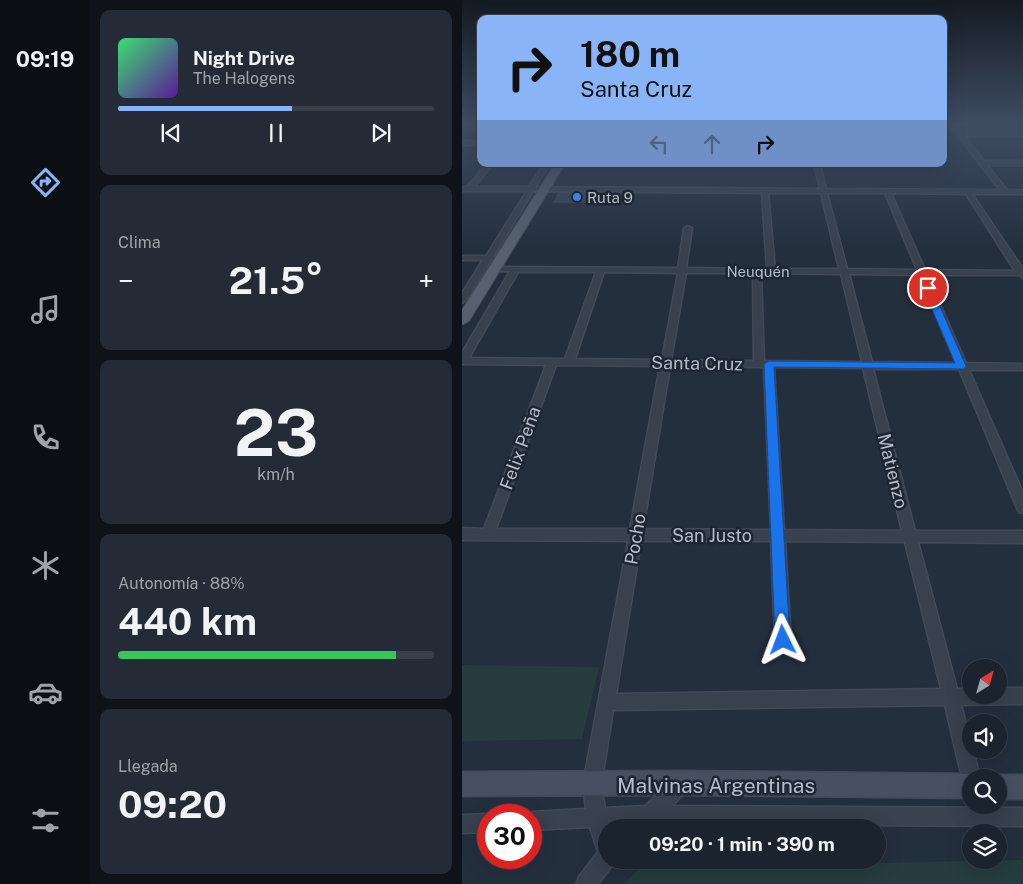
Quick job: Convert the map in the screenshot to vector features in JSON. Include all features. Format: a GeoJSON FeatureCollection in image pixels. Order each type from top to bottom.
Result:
{"type":"FeatureCollection","features":[{"type":"Feature","properties":{"kind":"main road"},"geometry":{"type":"LineString","coordinates":[[462,320],[494,262],[558,167]]}},
{"type":"Feature","properties":{"kind":"main road","name":"Malvinas Argentinas"},"geometry":{"type":"LineString","coordinates":[[462,784],[962,786]]}},
{"type":"Feature","properties":{"kind":"main road"},"geometry":{"type":"LineString","coordinates":[[1007,786],[1022,787]]}},
{"type":"Feature","properties":{"kind":"street"},"geometry":{"type":"LineString","coordinates":[[984,165],[1005,192]]}},
{"type":"Feature","properties":{"kind":"street"},"geometry":{"type":"LineString","coordinates":[[466,189],[487,167]]}},
{"type":"Feature","properties":{"kind":"street"},"geometry":{"type":"LineString","coordinates":[[462,300],[494,262],[531,189],[546,167]]}},
{"type":"Feature","properties":{"kind":"street","name":"Matienzo"},"geometry":{"type":"LineString","coordinates":[[818,167],[822,191],[969,769]]}},
{"type":"Feature","properties":{"kind":"street"},"geometry":{"type":"LineString","coordinates":[[466,189],[1022,192]]}},
{"type":"Feature","properties":{"kind":"street"},"geometry":{"type":"LineString","coordinates":[[765,190],[771,271]]}},
{"type":"Feature","properties":{"kind":"street"},"geometry":{"type":"LineString","coordinates":[[888,191],[1022,508]]}},
{"type":"Feature","properties":{"kind":"street"},"geometry":{"type":"LineString","coordinates":[[968,192],[1022,274]]}},
{"type":"Feature","properties":{"kind":"street","name":"Pocho"},"geometry":{"type":"LineString","coordinates":[[598,821],[592,785],[688,228]]}},
{"type":"Feature","properties":{"kind":"street","name":"Neuquén"},"geometry":{"type":"LineString","coordinates":[[462,258],[494,262],[514,270],[1022,274]]}},
{"type":"Feature","properties":{"kind":"street"},"geometry":{"type":"LineString","coordinates":[[462,361],[514,270]]}},
{"type":"Feature","properties":{"kind":"street"},"geometry":{"type":"LineString","coordinates":[[569,362],[601,270]]}},
{"type":"Feature","properties":{"kind":"street"},"geometry":{"type":"LineString","coordinates":[[757,271],[783,640]]}},
{"type":"Feature","properties":{"kind":"street","name":"Santa Cruz"},"geometry":{"type":"LineString","coordinates":[[462,361],[1022,367]]}},
{"type":"Feature","properties":{"kind":"street","name":"Felix Peña"},"geometry":{"type":"LineString","coordinates":[[488,534],[552,362]]}},
{"type":"Feature","properties":{"kind":"street","name":"San Justo"},"geometry":{"type":"LineString","coordinates":[[462,534],[1022,537]]}},
{"type":"Feature","properties":{"kind":"street"},"geometry":{"type":"LineString","coordinates":[[606,702],[1022,696]]}},
{"type":"Feature","properties":{"kind":"street"},"geometry":{"type":"LineString","coordinates":[[644,819],[681,784]]}},
{"type":"Feature","properties":{"kind":"street"},"geometry":{"type":"LineString","coordinates":[[886,819],[1022,818]]}},
{"type":"Feature","properties":{"kind":"street"},"geometry":{"type":"LineString","coordinates":[[542,820],[612,819]]}},
{"type":"Feature","properties":{"kind":"street"},"geometry":{"type":"LineString","coordinates":[[462,824],[477,823]]}},
{"type":"Feature","properties":{"kind":"street"},"geometry":{"type":"LineString","coordinates":[[587,883],[598,868]]}},
{"type":"Feature","properties":{"kind":"green space"},"geometry":{"type":"Polygon","coordinates":[[[462,665],[599,667],[582,739],[462,741],[462,665]]]}},
{"type":"Feature","properties":{"kind":"green space"},"geometry":{"type":"Polygon","coordinates":[[[1007,860],[1022,860],[1022,884],[623,884],[639,869],[886,869],[886,863],[962,861],[962,869],[1007,869],[1007,860]]]}},
{"type":"Feature","properties":{"kind":"building","name":"Ruta 9"},"geometry":{"type":"Polygon","coordinates":[[[559,191],[600,191],[595,203],[553,203],[559,191]]]}},
{"type":"Feature","properties":{"kind":"place","name":"Ruta 9"},"geometry":{"type":"Point","coordinates":[577,197]}},
{"type":"Feature","properties":{"kind":"route"},"geometry":{"type":"LineString","coordinates":[[783,640],[769,364],[961,366],[928,288]]}}]}
